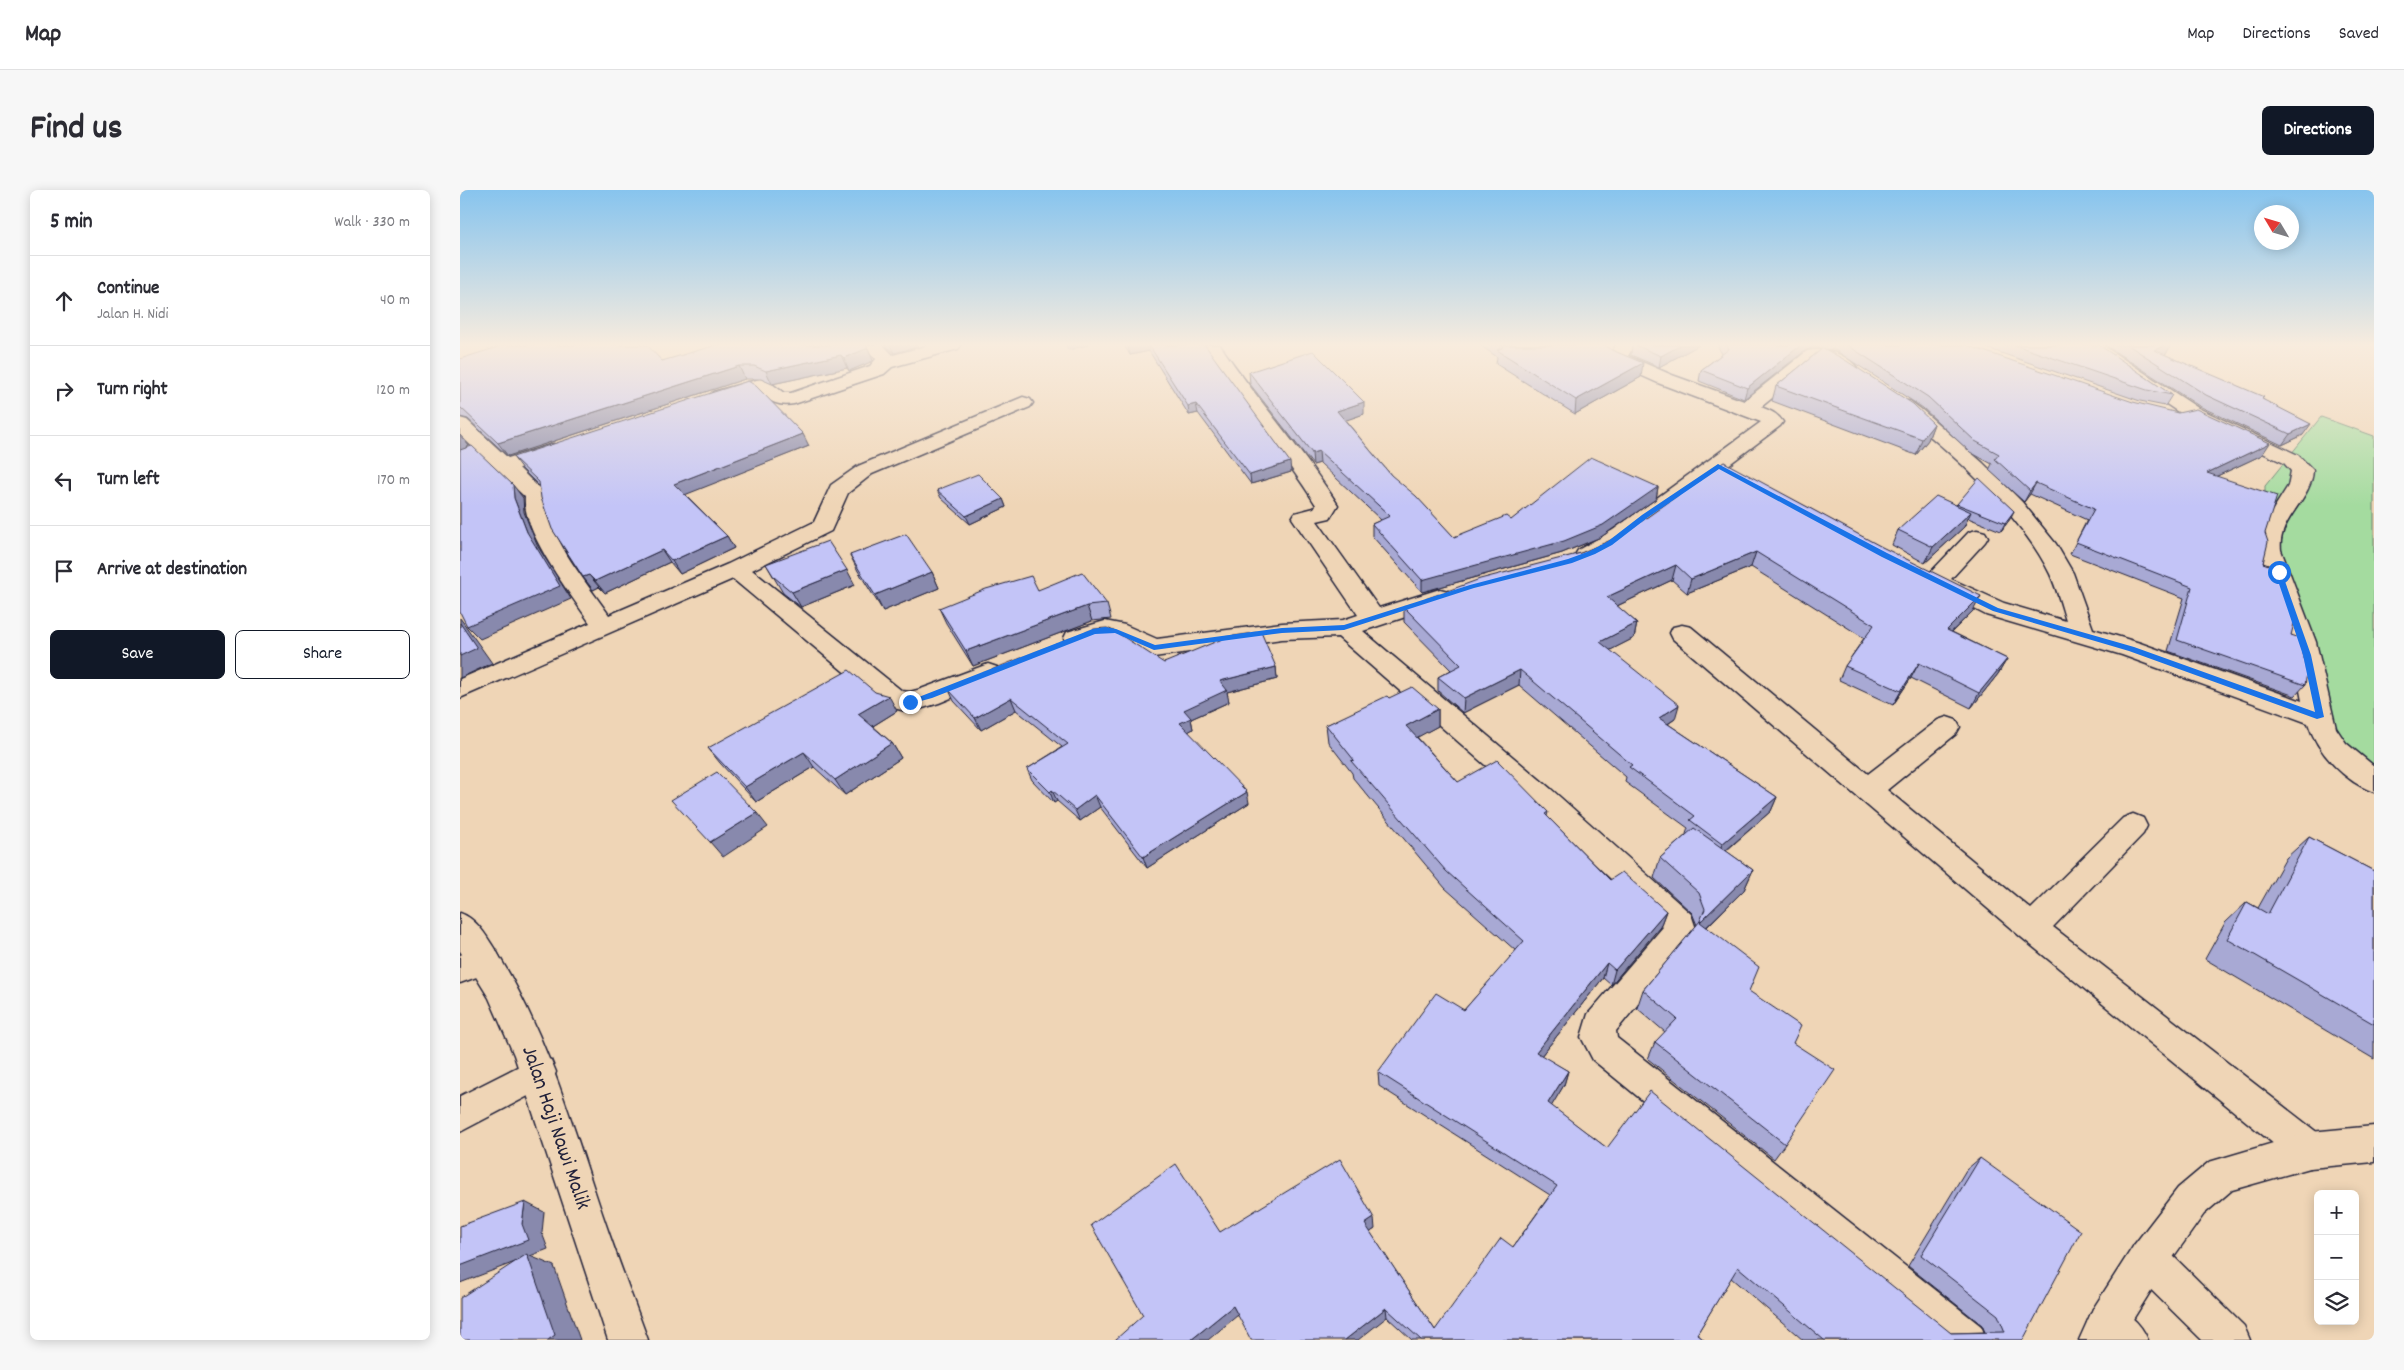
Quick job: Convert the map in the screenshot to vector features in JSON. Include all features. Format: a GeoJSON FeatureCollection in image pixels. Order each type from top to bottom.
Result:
{"type":"FeatureCollection","features":[{"type":"Feature","properties":{"kind":"street"},"geometry":{"type":"LineString","coordinates":[[698,403],[711,399]]}},
{"type":"Feature","properties":{"kind":"street"},"geometry":{"type":"LineString","coordinates":[[776,399],[788,399]]}},
{"type":"Feature","properties":{"kind":"street"},"geometry":{"type":"LineString","coordinates":[[1249,399],[1308,475],[1327,505],[1322,514],[1303,518],[1373,618]]}},
{"type":"Feature","properties":{"kind":"street"},"geometry":{"type":"LineString","coordinates":[[1561,563],[1610,544],[1644,517],[1727,471],[1773,422],[1767,416],[1721,399]]}},
{"type":"Feature","properties":{"kind":"street"},"geometry":{"type":"LineString","coordinates":[[1748,408],[1760,399]]}},
{"type":"Feature","properties":{"kind":"street"},"geometry":{"type":"LineString","coordinates":[[1893,399],[1915,414],[2021,514],[2045,546],[2061,574],[2082,634]]}},
{"type":"Feature","properties":{"kind":"street"},"geometry":{"type":"LineString","coordinates":[[2170,399],[2190,412],[2291,459],[2302,470],[2302,483],[2282,510],[2271,534],[2269,545],[2307,655],[2320,717],[2327,737],[2352,765],[2374,781]]}},
{"type":"Feature","properties":{"kind":"street"},"geometry":{"type":"LineString","coordinates":[[460,689],[736,569],[823,526],[839,490],[864,470],[1023,403]]}},
{"type":"Feature","properties":{"kind":"street"},"geometry":{"type":"LineString","coordinates":[[2162,414],[2172,416],[2190,412]]}},
{"type":"Feature","properties":{"kind":"street"},"geometry":{"type":"LineString","coordinates":[[460,424],[478,452],[504,466],[536,496],[535,508],[538,520],[550,544],[604,626]]}},
{"type":"Feature","properties":{"kind":"street"},"geometry":{"type":"LineString","coordinates":[[504,466],[569,445]]}},
{"type":"Feature","properties":{"kind":"street"},"geometry":{"type":"LineString","coordinates":[[1977,537],[1927,576],[1995,610],[2131,649],[2320,717]]}},
{"type":"Feature","properties":{"kind":"street"},"geometry":{"type":"LineString","coordinates":[[736,569],[894,699],[910,702],[1007,666]]}},
{"type":"Feature","properties":{"kind":"street"},"geometry":{"type":"LineString","coordinates":[[1059,645],[1093,631],[1105,629],[1116,631],[1154,648],[1282,631],[1344,628],[1463,589]]}},
{"type":"Feature","properties":{"kind":"street"},"geometry":{"type":"LineString","coordinates":[[1344,628],[1526,784],[1680,923],[1680,929],[1600,1025],[1598,1037],[1605,1049],[1967,1340]]}},
{"type":"Feature","properties":{"kind":"street"},"geometry":{"type":"LineString","coordinates":[[1682,633],[2032,928],[2310,1150]]}},
{"type":"Feature","properties":{"kind":"street"},"geometry":{"type":"LineString","coordinates":[[1867,790],[1947,727]]}},
{"type":"Feature","properties":{"kind":"street"},"geometry":{"type":"LineString","coordinates":[[2032,928],[2133,826]]}},
{"type":"Feature","properties":{"kind":"street","name":"Jalan Haji Nawi Malik"},"geometry":{"type":"LineString","coordinates":[[460,926],[472,964],[509,1000],[539,1072],[582,1209],[628,1340]]}},
{"type":"Feature","properties":{"kind":"street"},"geometry":{"type":"LineString","coordinates":[[460,1115],[539,1072]]}},
{"type":"Feature","properties":{"kind":"street"},"geometry":{"type":"LineString","coordinates":[[2111,1334],[2148,1259],[2191,1200],[2222,1175],[2310,1150],[2374,1144]]}},
{"type":"Feature","properties":{"kind":"street"},"geometry":{"type":"LineString","coordinates":[[2148,1259],[2230,1340]]}},
{"type":"Feature","properties":{"kind":"green space"},"geometry":{"type":"Polygon","coordinates":[[[2321,417],[2374,436],[2374,777],[2321,748],[2265,562],[2265,486],[2321,417]]]}},
{"type":"Feature","properties":{"kind":"building"},"geometry":{"type":"Polygon","coordinates":[[[460,399],[637,399],[498,443],[460,407],[460,399]]]}},
{"type":"Feature","properties":{"kind":"building"},"geometry":{"type":"Polygon","coordinates":[[[693,399],[768,399],[803,434],[674,484],[727,536],[672,561],[662,550],[595,581],[589,575],[583,577],[552,529],[541,498],[539,482],[513,457],[693,399]]]}},
{"type":"Feature","properties":{"kind":"building"},"geometry":{"type":"Polygon","coordinates":[[[1183,399],[1244,399],[1290,462],[1250,475],[1196,404],[1188,406],[1183,399]]]}},
{"type":"Feature","properties":{"kind":"building"},"geometry":{"type":"Polygon","coordinates":[[[1270,399],[1361,399],[1364,402],[1337,411],[1391,475],[1416,496],[1454,537],[1506,516],[1511,520],[1591,457],[1658,487],[1603,525],[1564,541],[1422,580],[1372,524],[1390,516],[1319,451],[1312,453],[1270,399]]]}},
{"type":"Feature","properties":{"kind":"building"},"geometry":{"type":"Polygon","coordinates":[[[1811,399],[1905,399],[1934,424],[1922,439],[1811,399]]]}},
{"type":"Feature","properties":{"kind":"building"},"geometry":{"type":"Polygon","coordinates":[[[1930,399],[2123,399],[2178,413],[2196,409],[2270,443],[2207,473],[2277,496],[2265,533],[2268,542],[2263,563],[2277,568],[2285,591],[2283,595],[2287,596],[2295,620],[2291,635],[2300,638],[2307,673],[2305,685],[2177,640],[2192,587],[2076,542],[2094,509],[2036,483],[2030,491],[1995,459],[1999,454],[1975,441],[1930,399]]]}},
{"type":"Feature","properties":{"kind":"building"},"geometry":{"type":"Polygon","coordinates":[[[2214,399],[2262,399],[2311,424],[2290,434],[2214,399]]]}},
{"type":"Feature","properties":{"kind":"building"},"geometry":{"type":"Polygon","coordinates":[[[472,446],[513,485],[514,498],[527,532],[560,586],[467,626],[460,612],[460,450],[472,446]]]}},
{"type":"Feature","properties":{"kind":"building"},"geometry":{"type":"Polygon","coordinates":[[[1724,462],[1882,547],[1981,596],[1947,630],[2007,659],[1979,693],[1919,663],[1901,691],[1845,666],[1874,625],[1756,552],[1691,579],[1676,565],[1607,597],[1637,623],[1600,642],[1679,705],[1659,718],[1777,797],[1722,844],[1690,820],[1695,816],[1629,767],[1632,765],[1520,670],[1464,698],[1438,677],[1461,665],[1404,607],[1480,579],[1581,553],[1621,536],[1724,462]]]}},
{"type":"Feature","properties":{"kind":"building"},"geometry":{"type":"Polygon","coordinates":[[[978,474],[1003,499],[966,516],[937,490],[978,474]]]}},
{"type":"Feature","properties":{"kind":"building"},"geometry":{"type":"Polygon","coordinates":[[[1979,478],[2014,511],[2005,523],[1957,504],[1979,478]]]}},
{"type":"Feature","properties":{"kind":"building"},"geometry":{"type":"Polygon","coordinates":[[[1936,496],[1971,512],[1933,547],[1898,530],[1936,496]]]}},
{"type":"Feature","properties":{"kind":"building"},"geometry":{"type":"Polygon","coordinates":[[[906,534],[932,572],[875,595],[850,555],[906,534]]]}},
{"type":"Feature","properties":{"kind":"building"},"geometry":{"type":"Polygon","coordinates":[[[828,541],[847,570],[792,592],[774,577],[766,564],[828,541]]]}},
{"type":"Feature","properties":{"kind":"building"},"geometry":{"type":"Polygon","coordinates":[[[1082,572],[1107,604],[1087,606],[966,651],[939,608],[986,589],[1031,576],[1038,590],[1082,572]]]}},
{"type":"Feature","properties":{"kind":"building"},"geometry":{"type":"Polygon","coordinates":[[[460,623],[477,648],[460,656],[460,623]]]}},
{"type":"Feature","properties":{"kind":"building"},"geometry":{"type":"Polygon","coordinates":[[[1107,628],[1164,663],[1227,637],[1261,632],[1276,667],[1220,681],[1227,690],[1184,710],[1191,718],[1180,723],[1247,792],[1143,857],[1095,795],[1075,810],[1052,790],[1050,792],[1027,769],[1068,744],[1011,698],[975,718],[949,690],[966,680],[1094,629],[1107,628]]]}},
{"type":"Feature","properties":{"kind":"building"},"geometry":{"type":"Polygon","coordinates":[[[849,670],[875,692],[889,696],[858,714],[892,743],[835,780],[804,752],[745,787],[708,748],[849,670]]]}},
{"type":"Feature","properties":{"kind":"building"},"geometry":{"type":"Polygon","coordinates":[[[1412,687],[1438,709],[1406,726],[1458,782],[1497,760],[1548,812],[1545,814],[1610,880],[1622,872],[1666,911],[1615,970],[1607,963],[1536,1052],[1568,1071],[1548,1103],[1607,1148],[1650,1091],[1951,1333],[2005,1332],[1998,1315],[1921,1255],[1980,1158],[2081,1231],[2023,1340],[1824,1340],[1738,1267],[1697,1334],[1704,1340],[1421,1340],[1386,1308],[1345,1340],[1251,1340],[1233,1306],[1191,1340],[1115,1340],[1143,1315],[1091,1225],[1176,1164],[1220,1232],[1340,1159],[1374,1218],[1365,1224],[1435,1330],[1501,1238],[1513,1247],[1557,1186],[1378,1072],[1436,993],[1464,1010],[1524,941],[1446,871],[1351,761],[1354,760],[1326,725],[1387,696],[1389,698],[1412,687]]]}},
{"type":"Feature","properties":{"kind":"building"},"geometry":{"type":"Polygon","coordinates":[[[717,772],[757,813],[710,842],[671,800],[717,772]]]}},
{"type":"Feature","properties":{"kind":"building"},"geometry":{"type":"Polygon","coordinates":[[[1694,828],[1753,870],[1700,922],[1759,967],[1749,991],[1801,1026],[1793,1043],[1835,1070],[1785,1144],[1655,1042],[1677,1019],[1643,990],[1700,921],[1705,909],[1699,893],[1660,858],[1694,828]]]}},
{"type":"Feature","properties":{"kind":"building"},"geometry":{"type":"Polygon","coordinates":[[[2309,837],[2374,871],[2374,1024],[2227,939],[2247,902],[2268,914],[2309,837]]]}},
{"type":"Feature","properties":{"kind":"building"},"geometry":{"type":"Polygon","coordinates":[[[525,1202],[522,1224],[528,1240],[460,1266],[460,1226],[525,1202]]]}},
{"type":"Feature","properties":{"kind":"building"},"geometry":{"type":"Polygon","coordinates":[[[527,1254],[555,1335],[548,1340],[460,1340],[460,1298],[527,1254]]]}},
{"type":"Feature","properties":{"kind":"route"},"geometry":{"type":"LineString","coordinates":[[910,702],[930,696],[1093,631],[1105,629],[1116,631],[1139,643],[1154,648],[1282,631],[1344,628],[1472,586],[1570,561],[1593,552],[1610,544],[1644,517],[1718,466],[1885,555],[1995,610],[2131,649],[2320,717],[2307,655],[2279,572]]}}]}
